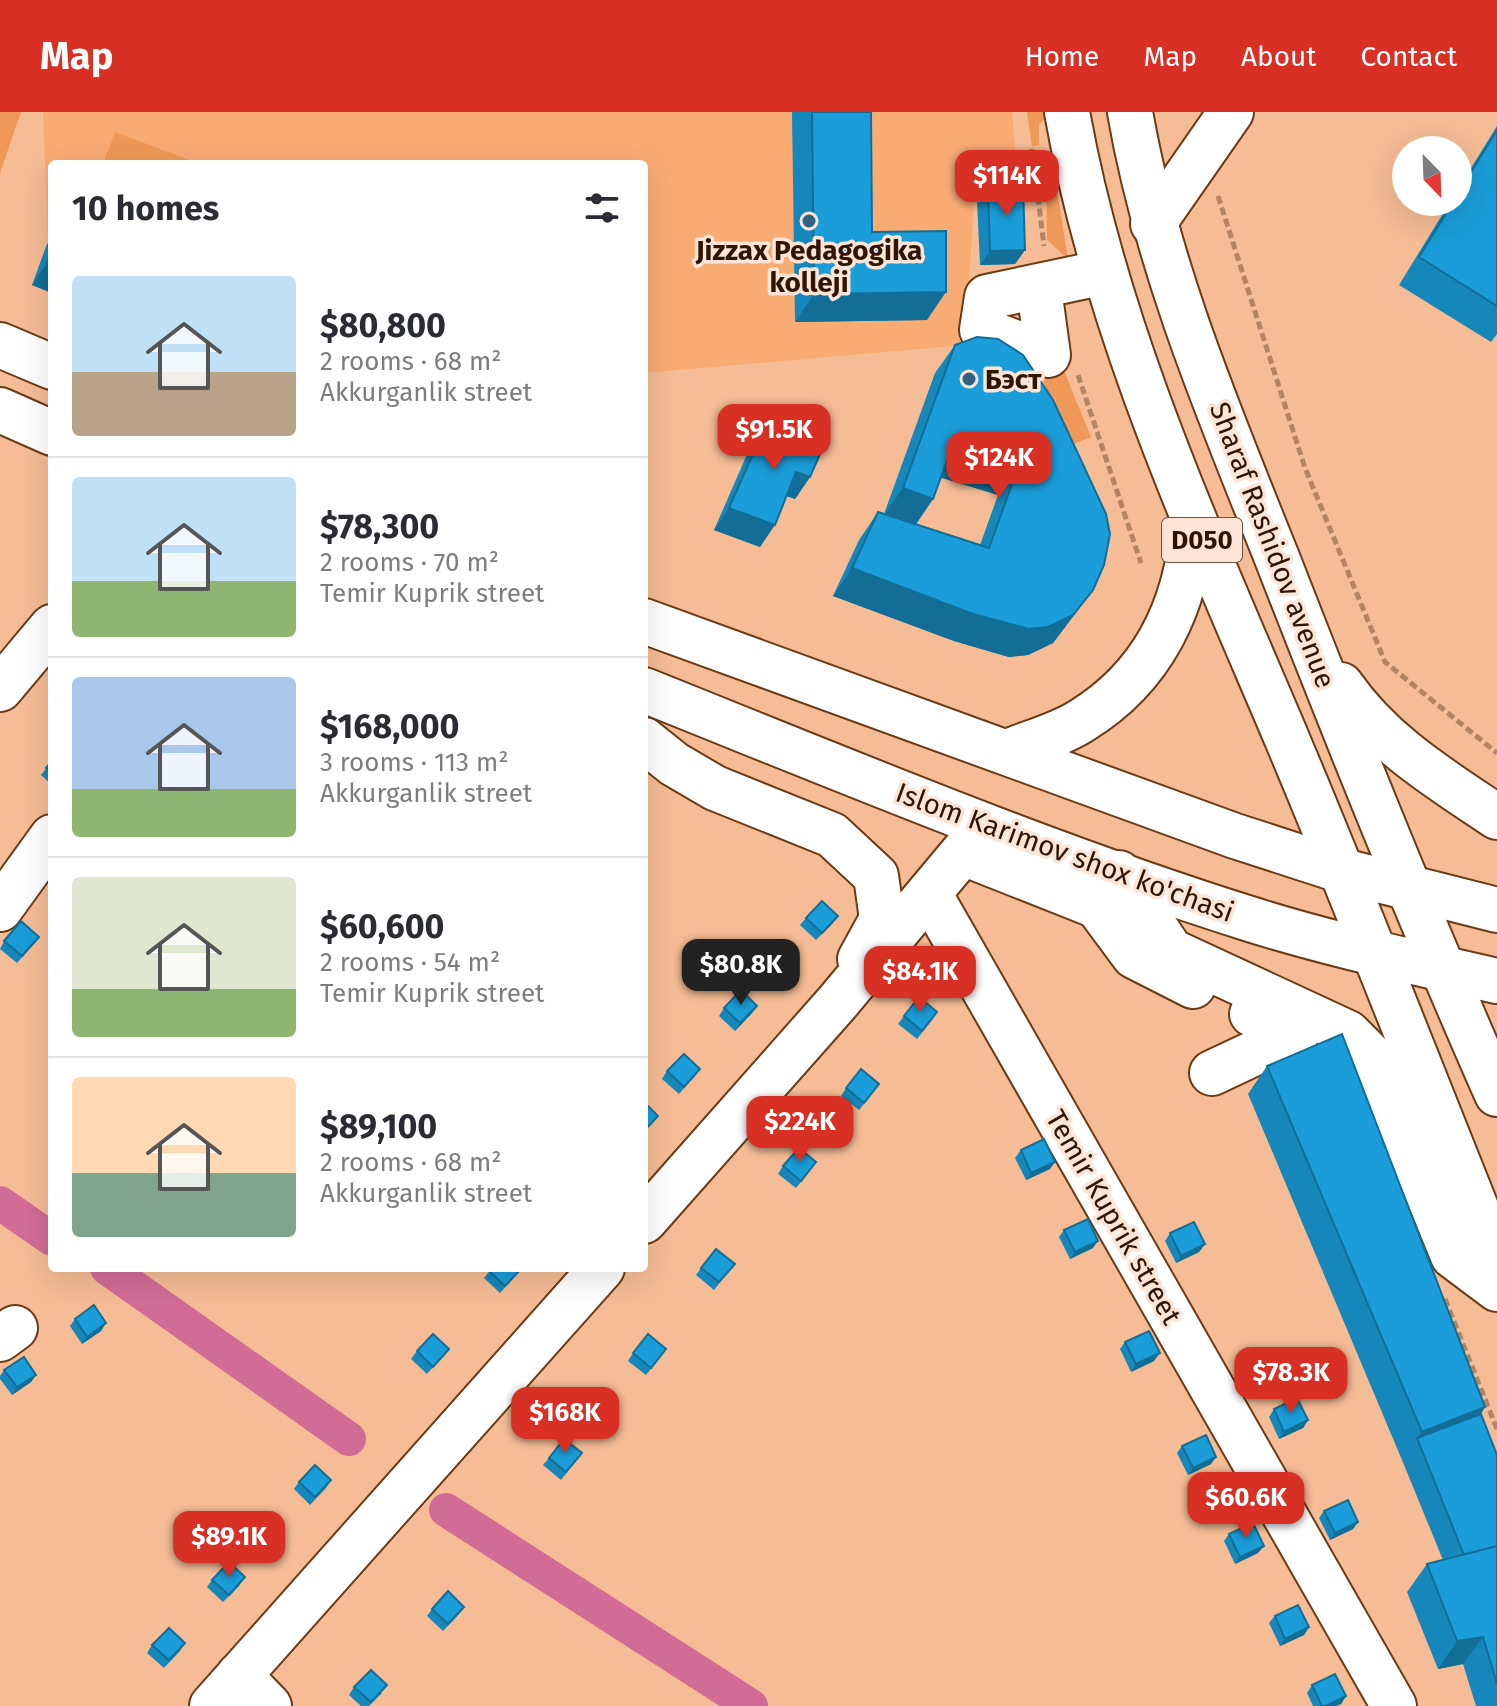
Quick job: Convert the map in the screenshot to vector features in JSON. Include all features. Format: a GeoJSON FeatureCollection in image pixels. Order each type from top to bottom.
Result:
{"type":"FeatureCollection","features":[{"type":"Feature","properties":{"kind":"main road","name":"Sharaf Rashidov avenue"},"geometry":{"type":"LineString","coordinates":[[1067,112],[1105,272],[1194,521],[1343,871],[1373,955]]}},
{"type":"Feature","properties":{"kind":"main road","name":"Sharaf Rashidov avenue"},"geometry":{"type":"LineString","coordinates":[[1130,112],[1153,224],[1199,357],[1308,639],[1444,969]]}},
{"type":"Feature","properties":{"kind":"main road"},"geometry":{"type":"LineString","coordinates":[[1153,224],[1231,112]]}},
{"type":"Feature","properties":{"kind":"main road"},"geometry":{"type":"LineString","coordinates":[[1039,289],[1105,272]]}},
{"type":"Feature","properties":{"kind":"main road"},"geometry":{"type":"LineString","coordinates":[[0,345],[48,365]]}},
{"type":"Feature","properties":{"kind":"main road"},"geometry":{"type":"LineString","coordinates":[[0,410],[48,431]]}},
{"type":"Feature","properties":{"kind":"main road"},"geometry":{"type":"LineString","coordinates":[[1007,752],[1079,723],[1126,688],[1161,642],[1184,588],[1194,521]]}},
{"type":"Feature","properties":{"kind":"main road"},"geometry":{"type":"LineString","coordinates":[[648,622],[1208,827],[1343,871],[1497,910]]}},
{"type":"Feature","properties":{"kind":"main road"},"geometry":{"type":"LineString","coordinates":[[1308,639],[1358,709],[1388,740],[1429,772],[1497,817]]}},
{"type":"Feature","properties":{"kind":"main road","name":"Islom Karimov shox ko'chasi"},"geometry":{"type":"LineString","coordinates":[[648,692],[974,839],[1119,873],[1249,919],[1373,955],[1497,981]]}},
{"type":"Feature","properties":{"kind":"main road"},"geometry":{"type":"LineString","coordinates":[[648,743],[674,764],[715,788],[832,835],[876,876],[882,919],[836,1004]]}},
{"type":"Feature","properties":{"kind":"main road"},"geometry":{"type":"LineString","coordinates":[[648,1216],[836,1004],[974,839],[1097,906],[1134,956],[1297,1033],[1212,1073]]}},
{"type":"Feature","properties":{"kind":"main road"},"geometry":{"type":"LineString","coordinates":[[0,909],[48,843]]}},
{"type":"Feature","properties":{"kind":"main road"},"geometry":{"type":"LineString","coordinates":[[1119,873],[1171,951],[1348,1033],[1372,1057],[1453,1256],[1497,1289]]}},
{"type":"Feature","properties":{"kind":"main road","name":"Temir Kuprik street"},"geometry":{"type":"LineString","coordinates":[[930,895],[1394,1706]]}},
{"type":"Feature","properties":{"kind":"main road","name":"D050"},"geometry":{"type":"LineString","coordinates":[[1373,955],[1497,1260]]}},
{"type":"Feature","properties":{"kind":"main road","name":"D050"},"geometry":{"type":"LineString","coordinates":[[1444,969],[1497,1094]]}},
{"type":"Feature","properties":{"kind":"main road"},"geometry":{"type":"LineString","coordinates":[[240,1696],[599,1272]]}},
{"type":"Feature","properties":{"kind":"path"},"geometry":{"type":"LineString","coordinates":[[1205,152],[1305,468],[1385,662],[1497,753]]}},
{"type":"Feature","properties":{"kind":"path"},"geometry":{"type":"LineString","coordinates":[[1444,1296],[1497,1429]]}},
{"type":"Feature","properties":{"kind":"shaded area"},"geometry":{"type":"Polygon","coordinates":[[[0,112],[21,112],[0,173],[0,112]]]}},
{"type":"Feature","properties":{"kind":"shaded area","name":"Jizzax Pedagogika kolleji"},"geometry":{"type":"Polygon","coordinates":[[[43,112],[1012,112],[1018,184],[974,200],[965,345],[648,373],[648,160],[48,160],[48,243],[43,112]]]}},
{"type":"Feature","properties":{"kind":"shaded area"},"geometry":{"type":"Polygon","coordinates":[[[1027,112],[1043,112],[1045,119],[1039,124],[1039,145],[1032,146],[1027,112]]]}},
{"type":"Feature","properties":{"kind":"shaded area"},"geometry":{"type":"Polygon","coordinates":[[[115,132],[189,160],[104,160],[115,132]]]}},
{"type":"Feature","properties":{"kind":"shaded area"},"geometry":{"type":"Polygon","coordinates":[[[1053,165],[1068,259],[1047,240],[1046,172],[1053,165]]]}},
{"type":"Feature","properties":{"kind":"shaded area"},"geometry":{"type":"Polygon","coordinates":[[[1064,371],[1091,437],[1071,445],[1043,381],[1064,371]]]}},
{"type":"Feature","properties":{"kind":"building"},"geometry":{"type":"Polygon","coordinates":[[[812,112],[871,112],[872,232],[946,231],[946,292],[814,294],[812,112]]]}},
{"type":"Feature","properties":{"kind":"building"},"geometry":{"type":"Polygon","coordinates":[[[1497,130],[1497,306],[1419,257],[1444,216],[1472,216],[1472,170],[1497,130]]]}},
{"type":"Feature","properties":{"kind":"building"},"geometry":{"type":"Polygon","coordinates":[[[1023,185],[1025,250],[990,251],[988,187],[1023,185]]]}},
{"type":"Feature","properties":{"kind":"building"},"geometry":{"type":"Polygon","coordinates":[[[977,337],[998,339],[1023,355],[1053,400],[1106,514],[1110,534],[1104,565],[1093,590],[1073,615],[1048,627],[1029,629],[973,614],[852,568],[878,512],[989,548],[1018,467],[952,447],[933,499],[903,488],[955,345],[977,337]]]}},
{"type":"Feature","properties":{"kind":"building"},"geometry":{"type":"Polygon","coordinates":[[[767,422],[824,445],[810,477],[796,472],[775,525],[729,508],[767,422]]]}},
{"type":"Feature","properties":{"kind":"building"},"geometry":{"type":"Polygon","coordinates":[[[822,901],[838,916],[822,933],[806,918],[822,901]]]}},
{"type":"Feature","properties":{"kind":"building"},"geometry":{"type":"Polygon","coordinates":[[[21,921],[39,937],[22,956],[4,941],[21,921]]]}},
{"type":"Feature","properties":{"kind":"building"},"geometry":{"type":"Polygon","coordinates":[[[741,990],[757,1006],[740,1023],[724,1008],[741,990]]]}},
{"type":"Feature","properties":{"kind":"building"},"geometry":{"type":"Polygon","coordinates":[[[919,997],[937,1012],[922,1031],[904,1016],[919,997]]]}},
{"type":"Feature","properties":{"kind":"building"},"geometry":{"type":"Polygon","coordinates":[[[1342,1034],[1485,1407],[1422,1432],[1267,1066],[1342,1034]]]}},
{"type":"Feature","properties":{"kind":"building"},"geometry":{"type":"Polygon","coordinates":[[[684,1054],[700,1069],[684,1087],[667,1071],[684,1054]]]}},
{"type":"Feature","properties":{"kind":"building"},"geometry":{"type":"Polygon","coordinates":[[[861,1069],[879,1084],[864,1103],[846,1088],[861,1069]]]}},
{"type":"Feature","properties":{"kind":"building"},"geometry":{"type":"Polygon","coordinates":[[[648,1106],[658,1116],[648,1127],[648,1106]]]}},
{"type":"Feature","properties":{"kind":"building"},"geometry":{"type":"Polygon","coordinates":[[[1044,1139],[1055,1162],[1031,1173],[1021,1150],[1044,1139]]]}},
{"type":"Feature","properties":{"kind":"building"},"geometry":{"type":"Polygon","coordinates":[[[799,1148],[816,1162],[801,1181],[783,1166],[799,1148]]]}},
{"type":"Feature","properties":{"kind":"building"},"geometry":{"type":"Polygon","coordinates":[[[1088,1219],[1098,1241],[1075,1252],[1064,1230],[1088,1219]]]}},
{"type":"Feature","properties":{"kind":"building"},"geometry":{"type":"Polygon","coordinates":[[[1194,1222],[1205,1244],[1181,1256],[1170,1233],[1194,1222]]]}},
{"type":"Feature","properties":{"kind":"building"},"geometry":{"type":"Polygon","coordinates":[[[716,1249],[735,1264],[719,1282],[701,1268],[716,1249]]]}},
{"type":"Feature","properties":{"kind":"building"},"geometry":{"type":"Polygon","coordinates":[[[490,1272],[518,1272],[505,1286],[490,1272]]]}},
{"type":"Feature","properties":{"kind":"building"},"geometry":{"type":"Polygon","coordinates":[[[94,1305],[106,1323],[87,1337],[75,1319],[94,1305]]]}},
{"type":"Feature","properties":{"kind":"building"},"geometry":{"type":"Polygon","coordinates":[[[1149,1331],[1160,1353],[1136,1364],[1125,1342],[1149,1331]]]}},
{"type":"Feature","properties":{"kind":"building"},"geometry":{"type":"Polygon","coordinates":[[[433,1334],[449,1349],[433,1367],[417,1351],[433,1334]]]}},
{"type":"Feature","properties":{"kind":"building"},"geometry":{"type":"Polygon","coordinates":[[[648,1334],[666,1349],[651,1368],[633,1353],[648,1334]]]}},
{"type":"Feature","properties":{"kind":"building"},"geometry":{"type":"Polygon","coordinates":[[[24,1357],[36,1375],[17,1387],[4,1370],[24,1357]]]}},
{"type":"Feature","properties":{"kind":"building"},"geometry":{"type":"Polygon","coordinates":[[[1297,1398],[1308,1420],[1284,1432],[1274,1409],[1297,1398]]]}},
{"type":"Feature","properties":{"kind":"building"},"geometry":{"type":"Polygon","coordinates":[[[1481,1414],[1497,1455],[1497,1546],[1464,1555],[1417,1438],[1481,1414]]]}},
{"type":"Feature","properties":{"kind":"building"},"geometry":{"type":"Polygon","coordinates":[[[1206,1435],[1216,1457],[1193,1468],[1182,1446],[1206,1435]]]}},
{"type":"Feature","properties":{"kind":"building"},"geometry":{"type":"Polygon","coordinates":[[[564,1439],[582,1453],[566,1472],[549,1458],[564,1439]]]}},
{"type":"Feature","properties":{"kind":"building"},"geometry":{"type":"Polygon","coordinates":[[[315,1465],[331,1480],[315,1497],[299,1482],[315,1465]]]}},
{"type":"Feature","properties":{"kind":"building"},"geometry":{"type":"Polygon","coordinates":[[[1348,1500],[1358,1522],[1335,1533],[1324,1511],[1348,1500]]]}},
{"type":"Feature","properties":{"kind":"building"},"geometry":{"type":"Polygon","coordinates":[[[1253,1523],[1264,1546],[1240,1557],[1229,1534],[1253,1523]]]}},
{"type":"Feature","properties":{"kind":"building"},"geometry":{"type":"Polygon","coordinates":[[[1497,1546],[1497,1684],[1483,1637],[1457,1641],[1427,1564],[1497,1546]]]}},
{"type":"Feature","properties":{"kind":"building"},"geometry":{"type":"Polygon","coordinates":[[[229,1562],[245,1577],[229,1595],[212,1580],[229,1562]]]}},
{"type":"Feature","properties":{"kind":"building"},"geometry":{"type":"Polygon","coordinates":[[[448,1591],[464,1607],[448,1624],[432,1609],[448,1591]]]}},
{"type":"Feature","properties":{"kind":"building"},"geometry":{"type":"Polygon","coordinates":[[[1298,1605],[1309,1627],[1285,1639],[1275,1616],[1298,1605]]]}},
{"type":"Feature","properties":{"kind":"building"},"geometry":{"type":"Polygon","coordinates":[[[169,1628],[185,1643],[169,1660],[152,1645],[169,1628]]]}},
{"type":"Feature","properties":{"kind":"building"},"geometry":{"type":"Polygon","coordinates":[[[371,1670],[387,1685],[371,1702],[354,1687],[371,1670]]]}},
{"type":"Feature","properties":{"kind":"building"},"geometry":{"type":"Polygon","coordinates":[[[1335,1674],[1346,1696],[1322,1706],[1312,1685],[1335,1674]]]}},
{"type":"Feature","properties":{"kind":"waterway"},"geometry":{"type":"LineString","coordinates":[[0,1203],[48,1236]]}},
{"type":"Feature","properties":{"kind":"waterway"},"geometry":{"type":"LineString","coordinates":[[113,1272],[349,1439]]}},
{"type":"Feature","properties":{"kind":"waterway"},"geometry":{"type":"LineString","coordinates":[[446,1510],[751,1706]]}},
{"type":"Feature","properties":{"kind":"place","name":"Jizzax Pedagogika kolleji"},"geometry":{"type":"Point","coordinates":[809,221]}},
{"type":"Feature","properties":{"kind":"place","name":"Бэст"},"geometry":{"type":"Point","coordinates":[969,379]}}]}
